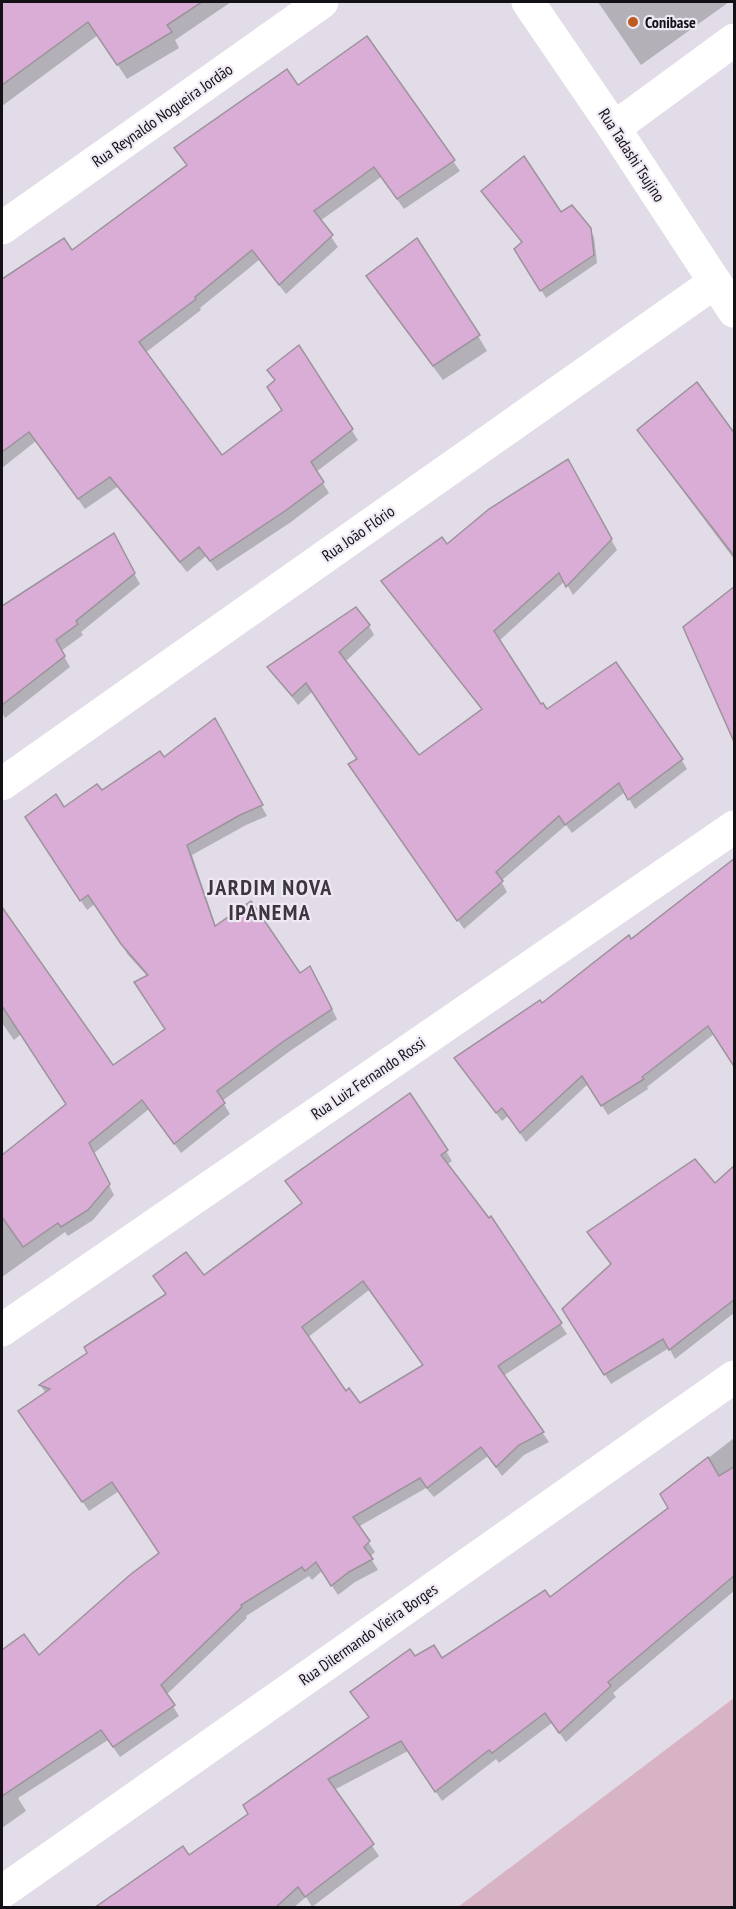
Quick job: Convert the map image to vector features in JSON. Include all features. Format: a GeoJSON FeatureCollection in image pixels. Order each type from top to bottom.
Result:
{"type":"FeatureCollection","features":[{"type":"Feature","properties":{"kind":"street","name":"Rua Reynaldo Nogueira Jordão"},"geometry":{"type":"LineString","coordinates":[[2,228],[322,2]]}},
{"type":"Feature","properties":{"kind":"street","name":"Rua Tadashi Tsujino"},"geometry":{"type":"LineString","coordinates":[[528,2],[735,311]]}},
{"type":"Feature","properties":{"kind":"street"},"geometry":{"type":"LineString","coordinates":[[614,128],[735,40]]}},
{"type":"Feature","properties":{"kind":"street","name":"Rua João Flório"},"geometry":{"type":"LineString","coordinates":[[2,784],[715,282]]}},
{"type":"Feature","properties":{"kind":"street","name":"Rua Luiz Fernando Rossi"},"geometry":{"type":"LineString","coordinates":[[2,1330],[735,827]]}},
{"type":"Feature","properties":{"kind":"street","name":"Rua Dilermando Vieira Borges"},"geometry":{"type":"LineString","coordinates":[[2,1892],[735,1377]]}},
{"type":"Feature","properties":{"kind":"shaded area"},"geometry":{"type":"Polygon","coordinates":[[[734,1698],[734,1907],[458,1907],[734,1698]]]}},
{"type":"Feature","properties":{"kind":"building"},"geometry":{"type":"Polygon","coordinates":[[[2,2],[202,2],[167,25],[172,32],[117,65],[88,22],[2,85],[2,2]]]}},
{"type":"Feature","properties":{"kind":"building"},"geometry":{"type":"Polygon","coordinates":[[[367,36],[455,160],[397,199],[374,167],[314,211],[333,235],[279,285],[252,250],[195,297],[196,299],[139,342],[222,455],[282,410],[267,387],[275,380],[267,370],[299,345],[353,429],[311,462],[324,482],[210,561],[199,547],[180,562],[110,477],[78,499],[29,432],[2,452],[2,279],[64,238],[72,250],[187,165],[174,148],[287,69],[298,85],[367,36]]]}},
{"type":"Feature","properties":{"kind":"building"},"geometry":{"type":"Polygon","coordinates":[[[524,156],[561,212],[572,205],[591,228],[594,255],[540,291],[514,249],[522,242],[481,191],[524,156]]]}},
{"type":"Feature","properties":{"kind":"building"},"geometry":{"type":"Polygon","coordinates":[[[417,238],[480,335],[433,366],[366,276],[417,238]]]}},
{"type":"Feature","properties":{"kind":"building"},"geometry":{"type":"Polygon","coordinates":[[[697,382],[735,434],[735,557],[637,430],[697,382]]]}},
{"type":"Feature","properties":{"kind":"building"},"geometry":{"type":"Polygon","coordinates":[[[568,459],[612,539],[566,587],[559,573],[494,631],[541,704],[543,703],[547,709],[616,662],[683,759],[628,800],[619,783],[565,825],[559,816],[496,872],[503,881],[457,921],[348,764],[357,759],[306,683],[292,696],[267,667],[356,607],[370,625],[339,652],[419,755],[482,709],[381,581],[442,537],[447,544],[489,509],[568,459]]]}},
{"type":"Feature","properties":{"kind":"building"},"geometry":{"type":"Polygon","coordinates":[[[114,533],[135,573],[76,621],[78,624],[56,640],[65,656],[2,705],[2,606],[114,533]]]}},
{"type":"Feature","properties":{"kind":"building"},"geometry":{"type":"Polygon","coordinates":[[[735,586],[735,744],[683,627],[735,586]]]}},
{"type":"Feature","properties":{"kind":"building"},"geometry":{"type":"Polygon","coordinates":[[[215,718],[263,805],[240,815],[187,845],[215,926],[251,901],[300,973],[310,966],[332,1009],[284,1041],[217,1091],[225,1103],[174,1144],[142,1100],[89,1143],[110,1184],[88,1210],[61,1227],[58,1223],[23,1247],[2,1217],[2,1155],[66,1104],[2,1006],[2,907],[113,1065],[165,1029],[134,982],[148,975],[121,944],[88,895],[80,901],[25,817],[56,794],[64,807],[97,784],[102,790],[160,751],[164,757],[215,718]]]}},
{"type":"Feature","properties":{"kind":"building"},"geometry":{"type":"Polygon","coordinates":[[[735,858],[735,1068],[708,1026],[642,1077],[644,1079],[601,1106],[582,1076],[520,1133],[502,1108],[496,1113],[454,1058],[540,1000],[542,1003],[629,935],[631,939],[735,858]]]}},
{"type":"Feature","properties":{"kind":"building"},"geometry":{"type":"Polygon","coordinates":[[[410,1093],[448,1150],[441,1155],[489,1218],[491,1216],[562,1323],[498,1366],[544,1432],[519,1445],[496,1467],[481,1447],[427,1488],[420,1478],[353,1517],[370,1541],[364,1547],[373,1559],[349,1572],[331,1586],[316,1562],[305,1571],[302,1567],[241,1605],[242,1607],[161,1685],[175,1705],[113,1747],[101,1730],[2,1796],[2,1650],[24,1634],[39,1655],[131,1574],[159,1553],[112,1482],[82,1502],[18,1411],[50,1389],[39,1385],[87,1353],[84,1347],[166,1294],[153,1276],[186,1252],[204,1275],[302,1203],[285,1181],[410,1093]],[[363,1281],[302,1327],[346,1391],[349,1388],[360,1403],[423,1365],[363,1281]]]}},
{"type":"Feature","properties":{"kind":"building"},"geometry":{"type":"Polygon","coordinates":[[[695,1159],[715,1183],[735,1165],[735,1299],[669,1350],[663,1339],[604,1375],[562,1309],[611,1264],[587,1232],[695,1159]]]}},
{"type":"Feature","properties":{"kind":"building"},"geometry":{"type":"Polygon","coordinates":[[[708,1457],[719,1476],[735,1466],[735,1575],[608,1682],[611,1686],[559,1733],[545,1713],[492,1753],[489,1750],[435,1792],[401,1741],[328,1779],[374,1844],[305,1897],[298,1887],[275,1908],[94,1908],[183,1846],[189,1855],[248,1814],[243,1805],[369,1717],[350,1692],[410,1649],[415,1656],[434,1645],[442,1658],[545,1590],[550,1597],[668,1508],[660,1494],[708,1457]]]}},
{"type":"Feature","properties":{"kind":"place","name":"Conibase"},"geometry":{"type":"Point","coordinates":[633,22]}},
{"type":"Feature","properties":{"kind":"district","name":"JARDIM NOVA IPANEMA"},"geometry":{"type":"Point","coordinates":[270,900]}}]}
